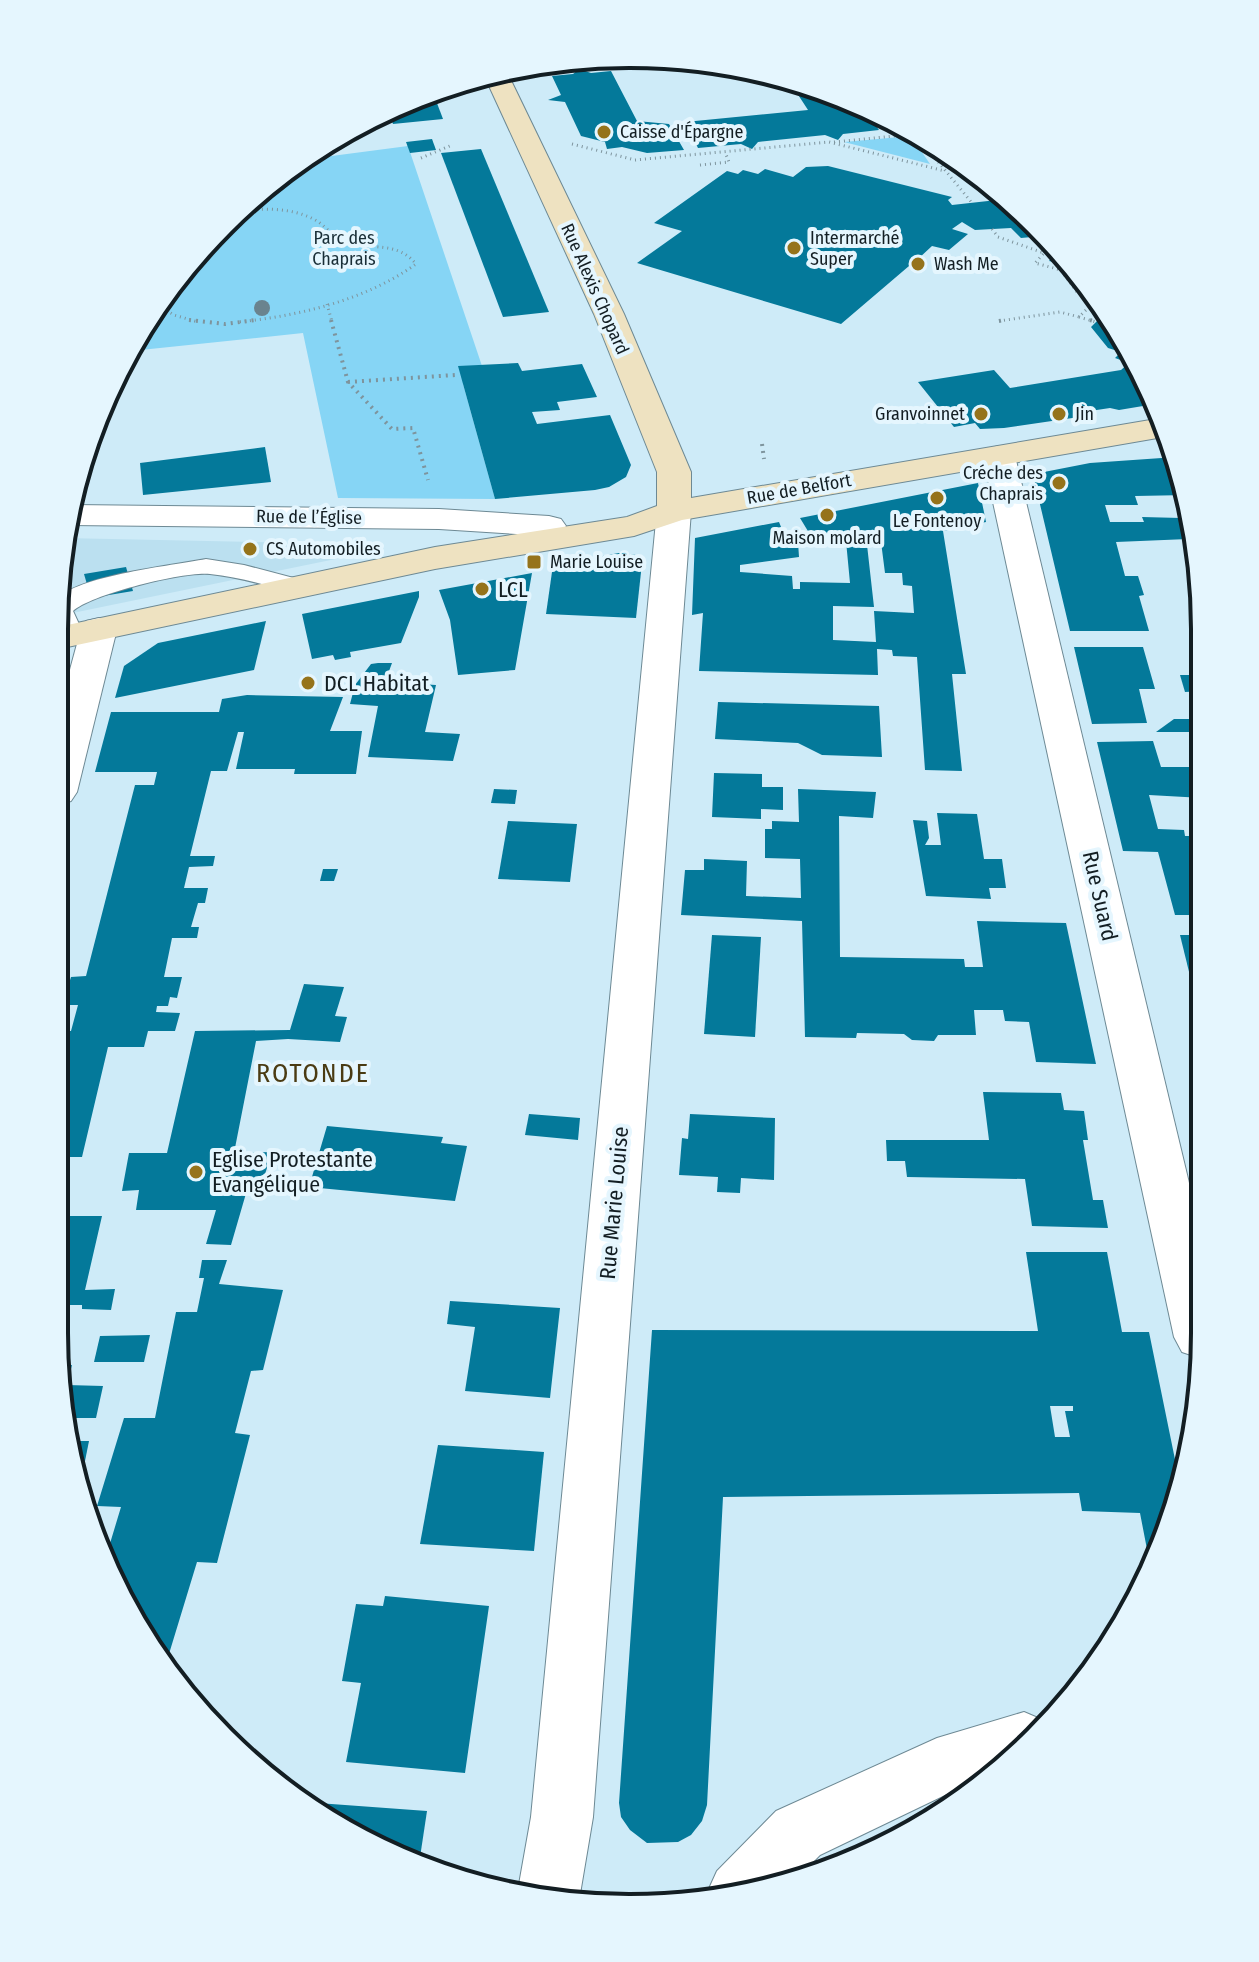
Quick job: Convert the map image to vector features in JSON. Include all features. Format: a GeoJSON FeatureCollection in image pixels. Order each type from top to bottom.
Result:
{"type":"FeatureCollection","features":[{"type":"Feature","properties":{"kind":"main road","name":"Rue Alexis Chopard"},"geometry":{"type":"LineString","coordinates":[[500,83],[609,314],[674,491]]}},
{"type":"Feature","properties":{"kind":"main road","name":"Rue de Belfort"},"geometry":{"type":"LineString","coordinates":[[435,558],[674,491],[999,456],[1153,429]]}},
{"type":"Feature","properties":{"kind":"main road","name":"Rue de Belfort"},"geometry":{"type":"LineString","coordinates":[[76,634],[435,558],[634,526],[674,491]]}},
{"type":"Feature","properties":{"kind":"street","name":"Rue Suard"},"geometry":{"type":"LineString","coordinates":[[999,456],[1191,1298]]}},
{"type":"Feature","properties":{"kind":"street","name":"Rue Marie Louise"},"geometry":{"type":"LineString","coordinates":[[552,1888],[562,1817],[674,491]]}},
{"type":"Feature","properties":{"kind":"street","name":"Rue de l’Église"},"geometry":{"type":"LineString","coordinates":[[80,515],[439,519],[549,526]]}},
{"type":"Feature","properties":{"kind":"street"},"geometry":{"type":"LineString","coordinates":[[68,701],[76,634]]}},
{"type":"Feature","properties":{"kind":"street"},"geometry":{"type":"LineString","coordinates":[[752,1880],[798,1833],[937,1767],[1011,1745]]}},
{"type":"Feature","properties":{"kind":"path"},"geometry":{"type":"LineString","coordinates":[[562,140],[613,157],[635,160],[894,134]]}},
{"type":"Feature","properties":{"kind":"path"},"geometry":{"type":"LineString","coordinates":[[829,142],[945,171]]}},
{"type":"Feature","properties":{"kind":"path"},"geometry":{"type":"LineString","coordinates":[[421,158],[452,145]]}},
{"type":"Feature","properties":{"kind":"path"},"geometry":{"type":"LineString","coordinates":[[700,165],[729,162],[725,152]]}},
{"type":"Feature","properties":{"kind":"path"},"geometry":{"type":"LineString","coordinates":[[936,160],[972,203]]}},
{"type":"Feature","properties":{"kind":"path"},"geometry":{"type":"LineString","coordinates":[[168,311],[205,323],[264,320],[327,304],[385,283],[408,272],[416,264],[400,250],[345,242],[333,237],[316,220],[297,214],[254,212]]}},
{"type":"Feature","properties":{"kind":"path"},"geometry":{"type":"LineString","coordinates":[[992,229],[998,237],[1044,253],[1035,263],[1061,270]]}},
{"type":"Feature","properties":{"kind":"path"},"geometry":{"type":"LineString","coordinates":[[1064,274],[1078,292]]}},
{"type":"Feature","properties":{"kind":"path"},"geometry":{"type":"LineString","coordinates":[[327,304],[348,382],[392,429],[413,428],[431,488]]}},
{"type":"Feature","properties":{"kind":"path"},"geometry":{"type":"LineString","coordinates":[[1079,317],[1088,307]]}},
{"type":"Feature","properties":{"kind":"path"},"geometry":{"type":"LineString","coordinates":[[999,321],[1060,312],[1096,322]]}},
{"type":"Feature","properties":{"kind":"path"},"geometry":{"type":"LineString","coordinates":[[348,382],[455,375]]}},
{"type":"Feature","properties":{"kind":"shaded area"},"geometry":{"type":"Polygon","coordinates":[[[76,538],[353,544],[360,554],[68,614],[76,538]]]}},
{"type":"Feature","properties":{"kind":"green space"},"geometry":{"type":"Polygon","coordinates":[[[899,137],[920,150],[930,164],[844,142],[899,137]]]}},
{"type":"Feature","properties":{"kind":"green space","name":"Parc des Chaprais"},"geometry":{"type":"Polygon","coordinates":[[[408,146],[482,366],[463,384],[495,499],[338,498],[303,333],[143,350],[184,288],[232,232],[288,184],[328,156],[408,146]]]}},
{"type":"Feature","properties":{"kind":"building"},"geometry":{"type":"Polygon","coordinates":[[[582,70],[591,73],[611,71],[637,121],[669,124],[684,150],[647,153],[622,147],[607,149],[605,142],[581,136],[565,102],[548,100],[561,95],[552,76],[582,70]]]}},
{"type":"Feature","properties":{"kind":"building"},"geometry":{"type":"Polygon","coordinates":[[[798,94],[844,111],[875,125],[879,130],[843,134],[838,140],[825,135],[758,142],[752,149],[741,144],[698,148],[685,122],[808,110],[798,94]]]}},
{"type":"Feature","properties":{"kind":"building"},"geometry":{"type":"Polygon","coordinates":[[[437,103],[443,119],[393,124],[392,121],[437,103]]]}},
{"type":"Feature","properties":{"kind":"building"},"geometry":{"type":"Polygon","coordinates":[[[432,139],[436,150],[410,153],[406,142],[432,139]]]}},
{"type":"Feature","properties":{"kind":"building"},"geometry":{"type":"Polygon","coordinates":[[[481,149],[549,312],[503,317],[441,153],[481,149]]]}},
{"type":"Feature","properties":{"kind":"building","name":"Intermarché Super"},"geometry":{"type":"Polygon","coordinates":[[[828,166],[952,197],[948,200],[952,205],[992,201],[1032,237],[1021,238],[1011,228],[975,230],[962,222],[952,229],[968,234],[949,250],[932,246],[918,259],[927,262],[919,268],[909,266],[841,324],[637,263],[682,231],[654,223],[727,171],[738,174],[743,170],[758,174],[765,169],[793,177],[806,167],[828,166]]]}},
{"type":"Feature","properties":{"kind":"building"},"geometry":{"type":"Polygon","coordinates":[[[1098,320],[1117,351],[1108,348],[1091,327],[1098,320]]]}},
{"type":"Feature","properties":{"kind":"building"},"geometry":{"type":"Polygon","coordinates":[[[518,363],[522,371],[582,364],[597,397],[557,402],[560,410],[532,412],[537,424],[610,415],[631,465],[626,477],[609,487],[595,490],[495,499],[458,366],[518,363]]]}},
{"type":"Feature","properties":{"kind":"building"},"geometry":{"type":"Polygon","coordinates":[[[1125,366],[1144,406],[1090,411],[1086,416],[1004,428],[980,429],[975,423],[954,427],[918,382],[994,370],[1010,388],[1121,370],[1125,366]]]}},
{"type":"Feature","properties":{"kind":"building"},"geometry":{"type":"Polygon","coordinates":[[[265,447],[271,482],[143,495],[140,463],[265,447]]]}},
{"type":"Feature","properties":{"kind":"building"},"geometry":{"type":"Polygon","coordinates":[[[1164,458],[1175,495],[1135,496],[1138,505],[1105,505],[1110,522],[1144,522],[1142,517],[1180,518],[1183,539],[1116,542],[1125,576],[1138,576],[1144,595],[1139,596],[1149,631],[1070,631],[1034,479],[1044,472],[1090,463],[1164,458]]]}},
{"type":"Feature","properties":{"kind":"building"},"geometry":{"type":"Polygon","coordinates":[[[978,483],[986,522],[943,531],[966,674],[952,674],[962,771],[925,770],[917,657],[893,656],[892,650],[877,649],[878,675],[699,671],[703,613],[692,615],[695,538],[779,522],[788,544],[798,542],[799,557],[740,565],[740,572],[792,576],[793,589],[800,589],[800,582],[850,583],[846,541],[817,546],[800,518],[978,483]],[[880,534],[866,536],[874,607],[833,606],[833,640],[876,642],[874,611],[914,613],[912,586],[903,585],[902,573],[885,573],[880,534]]]}},
{"type":"Feature","properties":{"kind":"building"},"geometry":{"type":"Polygon","coordinates":[[[619,553],[636,555],[642,563],[636,618],[546,614],[553,565],[619,553]]]}},
{"type":"Feature","properties":{"kind":"building"},"geometry":{"type":"Polygon","coordinates":[[[126,567],[133,591],[91,598],[84,574],[126,567]]]}},
{"type":"Feature","properties":{"kind":"building"},"geometry":{"type":"Polygon","coordinates":[[[532,573],[515,670],[458,675],[450,620],[439,590],[532,573]]]}},
{"type":"Feature","properties":{"kind":"building"},"geometry":{"type":"Polygon","coordinates":[[[419,591],[401,643],[350,652],[351,657],[335,660],[333,655],[312,659],[302,614],[419,591]]]}},
{"type":"Feature","properties":{"kind":"building"},"geometry":{"type":"Polygon","coordinates":[[[266,621],[254,670],[115,698],[124,666],[158,643],[266,621]]]}},
{"type":"Feature","properties":{"kind":"building"},"geometry":{"type":"Polygon","coordinates":[[[1074,647],[1143,647],[1155,689],[1139,689],[1147,723],[1092,724],[1074,647]]]}},
{"type":"Feature","properties":{"kind":"building"},"geometry":{"type":"Polygon","coordinates":[[[392,663],[385,682],[436,685],[425,732],[460,734],[453,761],[368,757],[378,706],[350,704],[355,685],[371,664],[392,663]]]}},
{"type":"Feature","properties":{"kind":"building"},"geometry":{"type":"Polygon","coordinates":[[[1180,675],[1191,675],[1191,692],[1185,692],[1180,675]]]}},
{"type":"Feature","properties":{"kind":"building"},"geometry":{"type":"Polygon","coordinates":[[[247,695],[343,697],[330,731],[362,731],[356,774],[294,774],[295,769],[236,769],[244,732],[238,732],[227,771],[211,771],[190,856],[215,856],[213,866],[189,867],[184,888],[208,888],[205,903],[198,903],[191,927],[199,927],[197,938],[172,938],[164,977],[182,977],[177,998],[170,997],[168,1006],[157,1006],[156,1012],[180,1013],[175,1031],[148,1031],[144,1047],[108,1047],[82,1157],[68,1157],[68,1031],[71,1031],[78,1005],[68,1005],[68,986],[71,977],[86,976],[135,785],[154,785],[157,772],[95,772],[111,712],[219,712],[222,699],[247,695]]]}},
{"type":"Feature","properties":{"kind":"building"},"geometry":{"type":"Polygon","coordinates":[[[718,702],[879,706],[882,757],[822,755],[798,743],[715,739],[718,702]]]}},
{"type":"Feature","properties":{"kind":"building"},"geometry":{"type":"Polygon","coordinates":[[[1174,719],[1191,719],[1191,732],[1156,732],[1174,719]]]}},
{"type":"Feature","properties":{"kind":"building"},"geometry":{"type":"Polygon","coordinates":[[[1153,741],[1161,767],[1191,767],[1191,797],[1149,795],[1158,829],[1184,830],[1185,836],[1191,836],[1191,915],[1175,915],[1158,852],[1123,851],[1097,742],[1153,741]]]}},
{"type":"Feature","properties":{"kind":"building"},"geometry":{"type":"Polygon","coordinates":[[[714,773],[762,774],[762,787],[783,787],[783,810],[761,809],[761,819],[712,817],[714,773]]]}},
{"type":"Feature","properties":{"kind":"building"},"geometry":{"type":"Polygon","coordinates":[[[494,789],[517,790],[515,804],[491,803],[494,789]]]}},
{"type":"Feature","properties":{"kind":"building"},"geometry":{"type":"Polygon","coordinates":[[[798,789],[876,792],[873,818],[839,816],[840,957],[964,959],[965,967],[983,967],[977,921],[1066,923],[1096,1064],[1036,1062],[1029,1022],[1005,1021],[1003,1010],[974,1010],[976,1035],[938,1035],[934,1041],[912,1040],[904,1034],[857,1033],[856,1038],[805,1037],[802,921],[681,915],[685,870],[704,870],[704,859],[747,861],[746,896],[801,898],[800,859],[765,858],[765,829],[772,829],[772,821],[799,822],[798,789]]]}},
{"type":"Feature","properties":{"kind":"building"},"geometry":{"type":"Polygon","coordinates":[[[937,813],[977,814],[984,859],[1002,859],[1006,888],[989,888],[991,899],[926,896],[913,820],[927,821],[929,838],[925,845],[941,845],[937,813]]]}},
{"type":"Feature","properties":{"kind":"building"},"geometry":{"type":"Polygon","coordinates":[[[508,821],[577,824],[570,882],[498,879],[508,821]]]}},
{"type":"Feature","properties":{"kind":"building"},"geometry":{"type":"Polygon","coordinates":[[[323,869],[338,869],[334,881],[320,881],[323,869]]]}},
{"type":"Feature","properties":{"kind":"building"},"geometry":{"type":"Polygon","coordinates":[[[712,935],[761,937],[755,1037],[704,1034],[712,935]]]}},
{"type":"Feature","properties":{"kind":"building"},"geometry":{"type":"Polygon","coordinates":[[[1180,935],[1191,935],[1191,980],[1180,935]]]}},
{"type":"Feature","properties":{"kind":"building"},"geometry":{"type":"Polygon","coordinates":[[[304,984],[344,987],[335,1016],[347,1017],[340,1042],[256,1041],[234,1153],[272,1152],[260,1190],[247,1190],[231,1245],[206,1244],[216,1210],[136,1210],[139,1190],[122,1191],[129,1153],[167,1153],[195,1031],[290,1030],[304,984]]]}},
{"type":"Feature","properties":{"kind":"building"},"geometry":{"type":"Polygon","coordinates":[[[983,1092],[1061,1093],[1064,1110],[1084,1111],[1088,1140],[1083,1140],[1093,1200],[1103,1200],[1108,1228],[1032,1226],[1025,1179],[907,1177],[905,1161],[887,1161],[886,1140],[989,1140],[983,1092]]]}},
{"type":"Feature","properties":{"kind":"building"},"geometry":{"type":"Polygon","coordinates":[[[529,1114],[580,1118],[578,1140],[525,1135],[529,1114]]]}},
{"type":"Feature","properties":{"kind":"building"},"geometry":{"type":"Polygon","coordinates":[[[690,1114],[775,1118],[774,1180],[741,1178],[740,1193],[717,1192],[718,1177],[679,1175],[682,1138],[688,1139],[690,1114]]]}},
{"type":"Feature","properties":{"kind":"building"},"geometry":{"type":"Polygon","coordinates":[[[327,1126],[443,1137],[441,1143],[467,1146],[455,1201],[309,1187],[327,1126]]]}},
{"type":"Feature","properties":{"kind":"building"},"geometry":{"type":"Polygon","coordinates":[[[68,1216],[102,1216],[85,1290],[115,1289],[111,1310],[82,1309],[82,1305],[68,1305],[68,1216]]]}},
{"type":"Feature","properties":{"kind":"building"},"geometry":{"type":"Polygon","coordinates":[[[1026,1252],[1107,1252],[1122,1332],[1149,1332],[1176,1462],[1148,1547],[1147,1549],[1140,1513],[1082,1511],[1079,1493],[723,1497],[707,1805],[702,1821],[691,1835],[678,1842],[647,1843],[630,1830],[621,1817],[619,1803],[652,1330],[1038,1331],[1026,1252]],[[1050,1406],[1055,1437],[1070,1437],[1065,1411],[1073,1411],[1073,1406],[1050,1406]]]}},
{"type":"Feature","properties":{"kind":"building"},"geometry":{"type":"Polygon","coordinates":[[[202,1260],[227,1260],[219,1284],[283,1290],[263,1370],[251,1371],[235,1433],[250,1435],[217,1563],[197,1562],[169,1653],[143,1613],[110,1544],[121,1507],[97,1506],[124,1418],[155,1418],[176,1312],[197,1312],[204,1278],[199,1278],[202,1260]]]}},
{"type":"Feature","properties":{"kind":"building"},"geometry":{"type":"Polygon","coordinates":[[[450,1301],[560,1308],[550,1398],[465,1391],[475,1327],[447,1324],[450,1301]]]}},
{"type":"Feature","properties":{"kind":"building"},"geometry":{"type":"Polygon","coordinates":[[[150,1335],[144,1362],[94,1362],[100,1336],[150,1335]]]}},
{"type":"Feature","properties":{"kind":"building"},"geometry":{"type":"Polygon","coordinates":[[[71,1385],[103,1386],[96,1418],[75,1418],[71,1385]]]}},
{"type":"Feature","properties":{"kind":"building"},"geometry":{"type":"Polygon","coordinates":[[[79,1441],[89,1441],[84,1465],[79,1441]]]}},
{"type":"Feature","properties":{"kind":"building"},"geometry":{"type":"Polygon","coordinates":[[[438,1445],[544,1452],[534,1551],[420,1544],[438,1445]]]}},
{"type":"Feature","properties":{"kind":"building"},"geometry":{"type":"Polygon","coordinates":[[[385,1596],[489,1606],[465,1773],[346,1762],[361,1683],[342,1681],[356,1604],[383,1606],[385,1596]]]}},
{"type":"Feature","properties":{"kind":"building"},"geometry":{"type":"Polygon","coordinates":[[[325,1804],[427,1811],[421,1853],[381,1836],[325,1804]]]}},
{"type":"Feature","properties":{"kind":"place","name":"Caisse d'Épargne"},"geometry":{"type":"Point","coordinates":[604,132]}},
{"type":"Feature","properties":{"kind":"place","name":"Intermarché Super"},"geometry":{"type":"Point","coordinates":[794,248]}},
{"type":"Feature","properties":{"kind":"place","name":"Wash Me"},"geometry":{"type":"Point","coordinates":[918,264]}},
{"type":"Feature","properties":{"kind":"place","name":"Granvoinnet"},"geometry":{"type":"Point","coordinates":[981,414]}},
{"type":"Feature","properties":{"kind":"place","name":"Jin"},"geometry":{"type":"Point","coordinates":[1059,414]}},
{"type":"Feature","properties":{"kind":"place","name":"Créche des Chaprais"},"geometry":{"type":"Point","coordinates":[1059,483]}},
{"type":"Feature","properties":{"kind":"place","name":"Le Fontenoy"},"geometry":{"type":"Point","coordinates":[937,498]}},
{"type":"Feature","properties":{"kind":"place","name":"Maison molard"},"geometry":{"type":"Point","coordinates":[827,515]}},
{"type":"Feature","properties":{"kind":"place","name":"CS Automobiles"},"geometry":{"type":"Point","coordinates":[250,549]}},
{"type":"Feature","properties":{"kind":"place","name":"Marie Louise"},"geometry":{"type":"Point","coordinates":[534,562]}},
{"type":"Feature","properties":{"kind":"place","name":"LCL"},"geometry":{"type":"Point","coordinates":[482,589]}},
{"type":"Feature","properties":{"kind":"place","name":"DCL Habitat"},"geometry":{"type":"Point","coordinates":[308,683]}},
{"type":"Feature","properties":{"kind":"place","name":"Eglise Protestante Evangélique"},"geometry":{"type":"Point","coordinates":[196,1172]}},
{"type":"Feature","properties":{"kind":"district","name":"ROTONDE"},"geometry":{"type":"Point","coordinates":[313,1073]}}]}
